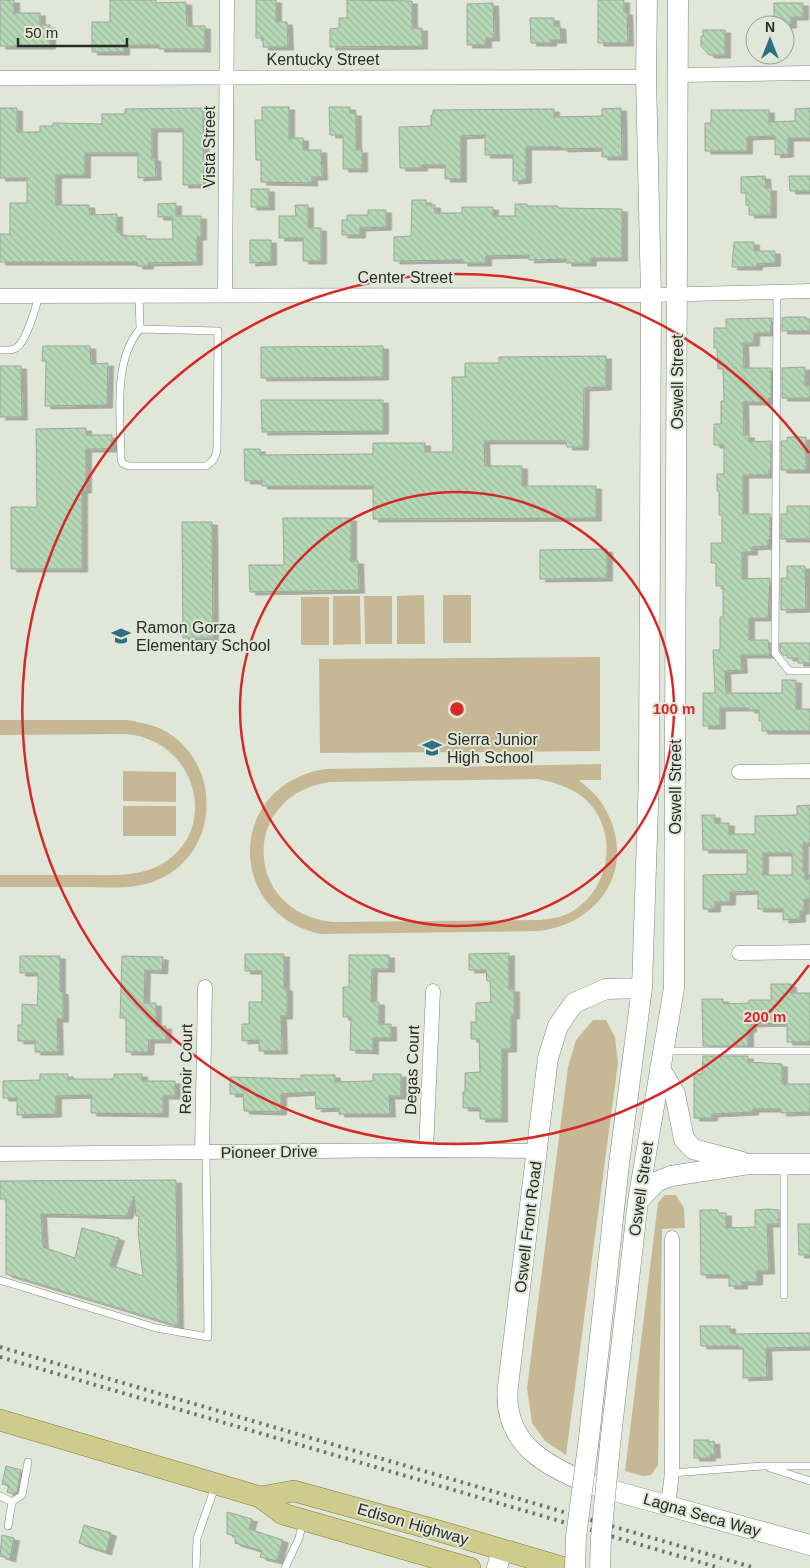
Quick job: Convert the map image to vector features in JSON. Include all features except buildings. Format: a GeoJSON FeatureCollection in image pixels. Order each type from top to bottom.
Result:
{"type":"FeatureCollection","features":[{"type":"Feature","properties":{"kind":"main road","name":"Oswell Street"},"geometry":{"type":"LineString","coordinates":[[575,1568],[576,1537],[589,1438],[619,1164],[642,988],[649,775],[651,295],[646,77],[647,0]]}},
{"type":"Feature","properties":{"kind":"main road","name":"Oswell Street"},"geometry":{"type":"LineString","coordinates":[[600,1568],[610,1445],[638,1201],[674,988],[678,0]]}},
{"type":"Feature","properties":{"kind":"main road","name":"Oswell Front Road"},"geometry":{"type":"LineString","coordinates":[[594,1485],[567,1474],[536,1456],[522,1442],[509,1412],[507,1397],[548,1058],[558,1026],[574,1003],[606,989],[642,988]]}},
{"type":"Feature","properties":{"kind":"main road"},"geometry":{"type":"LineString","coordinates":[[662,1060],[675,1094],[680,1126],[684,1139],[688,1144],[698,1151],[749,1164]]}},
{"type":"Feature","properties":{"kind":"main road"},"geometry":{"type":"LineString","coordinates":[[638,1201],[656,1182],[671,1176],[749,1164],[810,1164]]}},
{"type":"Feature","properties":{"kind":"main road","name":"Edison Highway"},"geometry":{"type":"LineString","coordinates":[[1,1422],[260,1497],[283,1514],[423,1558],[470,1568]]}},
{"type":"Feature","properties":{"kind":"main road","name":"Lagna Seca Way"},"geometry":{"type":"LineString","coordinates":[[594,1485],[810,1545]]}},
{"type":"Feature","properties":{"kind":"main road","name":"Edison Highway"},"geometry":{"type":"LineString","coordinates":[[260,1497],[294,1491],[432,1528],[500,1559],[565,1568]]}},
{"type":"Feature","properties":{"kind":"street","name":"Vista Street"},"geometry":{"type":"LineString","coordinates":[[225,295],[227,0]]}},
{"type":"Feature","properties":{"kind":"street"},"geometry":{"type":"LineString","coordinates":[[678,75],[810,73]]}},
{"type":"Feature","properties":{"kind":"street","name":"Kentucky Street"},"geometry":{"type":"LineString","coordinates":[[0,78],[226,76],[646,77]]}},
{"type":"Feature","properties":{"kind":"street","name":"Center Street"},"geometry":{"type":"LineString","coordinates":[[0,296],[651,295],[810,291]]}},
{"type":"Feature","properties":{"kind":"street"},"geometry":{"type":"LineString","coordinates":[[740,772],[810,771]]}},
{"type":"Feature","properties":{"kind":"street"},"geometry":{"type":"LineString","coordinates":[[739,953],[810,952]]}},
{"type":"Feature","properties":{"kind":"street","name":"Renoir Court"},"geometry":{"type":"LineString","coordinates":[[204,1152],[205,987]]}},
{"type":"Feature","properties":{"kind":"street","name":"Degas Court"},"geometry":{"type":"LineString","coordinates":[[426,1150],[433,991]]}},
{"type":"Feature","properties":{"kind":"street","name":"Pioneer Drive"},"geometry":{"type":"LineString","coordinates":[[0,1154],[426,1150],[537,1151]]}},
{"type":"Feature","properties":{"kind":"street"},"geometry":{"type":"LineString","coordinates":[[668,1505],[672,1473],[672,1238]]}},
{"type":"Feature","properties":{"kind":"lane"},"geometry":{"type":"LineString","coordinates":[[777,292],[775,652],[789,671],[810,671]]}},
{"type":"Feature","properties":{"kind":"lane"},"geometry":{"type":"LineString","coordinates":[[139,295],[140,329],[131,339],[123,363],[120,393],[122,460],[124,464],[129,466],[206,466],[216,456],[218,331],[140,329]]}},
{"type":"Feature","properties":{"kind":"lane"},"geometry":{"type":"LineString","coordinates":[[0,350],[11,350],[24,339],[39,296]]}},
{"type":"Feature","properties":{"kind":"lane"},"geometry":{"type":"LineString","coordinates":[[662,1060],[810,1051]]}},
{"type":"Feature","properties":{"kind":"lane"},"geometry":{"type":"LineString","coordinates":[[0,1280],[156,1328],[208,1337],[204,1152]]}},
{"type":"Feature","properties":{"kind":"lane"},"geometry":{"type":"LineString","coordinates":[[784,1164],[784,1295]]}},
{"type":"Feature","properties":{"kind":"lane"},"geometry":{"type":"LineString","coordinates":[[8,1526],[12,1502],[22,1495],[28,1462]]}},
{"type":"Feature","properties":{"kind":"lane"},"geometry":{"type":"LineString","coordinates":[[672,1473],[762,1466],[810,1466]]}},
{"type":"Feature","properties":{"kind":"lane"},"geometry":{"type":"LineString","coordinates":[[762,1466],[810,1482]]}},
{"type":"Feature","properties":{"kind":"lane"},"geometry":{"type":"LineString","coordinates":[[196,1568],[197,1538],[216,1484]]}},
{"type":"Feature","properties":{"kind":"lane"},"geometry":{"type":"LineString","coordinates":[[0,1496],[12,1502]]}},
{"type":"Feature","properties":{"kind":"lane"},"geometry":{"type":"LineString","coordinates":[[285,1568],[299,1538],[304,1520]]}},
{"type":"Feature","properties":{"kind":"shaded area"},"geometry":{"type":"Polygon","coordinates":[[[424,595],[425,644],[397,644],[397,596],[424,595]]]}},
{"type":"Feature","properties":{"kind":"shaded area"},"geometry":{"type":"Polygon","coordinates":[[[443,595],[471,595],[471,643],[443,643],[443,595]]]}},
{"type":"Feature","properties":{"kind":"shaded area"},"geometry":{"type":"Polygon","coordinates":[[[333,596],[360,596],[361,644],[333,645],[333,596]]]}},
{"type":"Feature","properties":{"kind":"shaded area"},"geometry":{"type":"Polygon","coordinates":[[[364,596],[392,596],[392,644],[365,644],[364,596]]]}},
{"type":"Feature","properties":{"kind":"shaded area"},"geometry":{"type":"Polygon","coordinates":[[[301,597],[329,597],[329,645],[301,645],[301,597]]]}},
{"type":"Feature","properties":{"kind":"shaded area"},"geometry":{"type":"Polygon","coordinates":[[[600,657],[600,751],[320,753],[319,659],[600,657]]]}},
{"type":"Feature","properties":{"kind":"shaded area"},"geometry":{"type":"Polygon","coordinates":[[[0,720],[127,720],[155,726],[170,734],[187,749],[199,767],[205,788],[206,809],[203,829],[194,849],[181,865],[162,878],[132,887],[0,887],[0,875],[121,875],[156,867],[177,852],[190,833],[195,812],[193,790],[185,770],[170,752],[150,740],[125,734],[0,735],[0,720]]]}},
{"type":"Feature","properties":{"kind":"shaded area"},"geometry":{"type":"Polygon","coordinates":[[[601,764],[601,780],[579,780],[601,801],[613,826],[617,847],[616,868],[609,886],[598,902],[582,916],[563,925],[540,931],[321,934],[289,922],[267,902],[254,877],[250,850],[255,823],[269,799],[293,780],[325,769],[601,764]],[[538,779],[330,782],[301,791],[280,808],[267,829],[264,853],[268,877],[281,898],[303,914],[333,922],[540,920],[565,915],[586,901],[596,888],[603,873],[606,841],[603,825],[595,811],[579,794],[568,788],[538,779]]]}},
{"type":"Feature","properties":{"kind":"shaded area"},"geometry":{"type":"Polygon","coordinates":[[[123,771],[176,772],[176,802],[123,801],[123,771]]]}},
{"type":"Feature","properties":{"kind":"shaded area"},"geometry":{"type":"Polygon","coordinates":[[[123,806],[176,806],[176,836],[123,836],[123,806]]]}},
{"type":"Feature","properties":{"kind":"shaded area"},"geometry":{"type":"Polygon","coordinates":[[[593,1020],[606,1020],[615,1037],[618,1063],[566,1455],[545,1441],[532,1423],[527,1388],[568,1067],[576,1040],[593,1020]]]}},
{"type":"Feature","properties":{"kind":"shaded area"},"geometry":{"type":"Polygon","coordinates":[[[665,1195],[676,1195],[684,1208],[685,1228],[662,1229],[658,1465],[651,1475],[643,1476],[625,1471],[658,1203],[665,1195]]]}},
{"type":"Feature","properties":{"kind":"railway"},"geometry":{"type":"LineString","coordinates":[[0,1347],[755,1568]]}},
{"type":"Feature","properties":{"kind":"railway"},"geometry":{"type":"LineString","coordinates":[[0,1357],[720,1568]]}},
{"type":"Feature","properties":{"kind":"place","name":"Ramon Gorza Elementary School"},"geometry":{"type":"Point","coordinates":[121,636]}},
{"type":"Feature","properties":{"kind":"place","name":"Sierra Junior High School"},"geometry":{"type":"Point","coordinates":[432,748]}}]}
